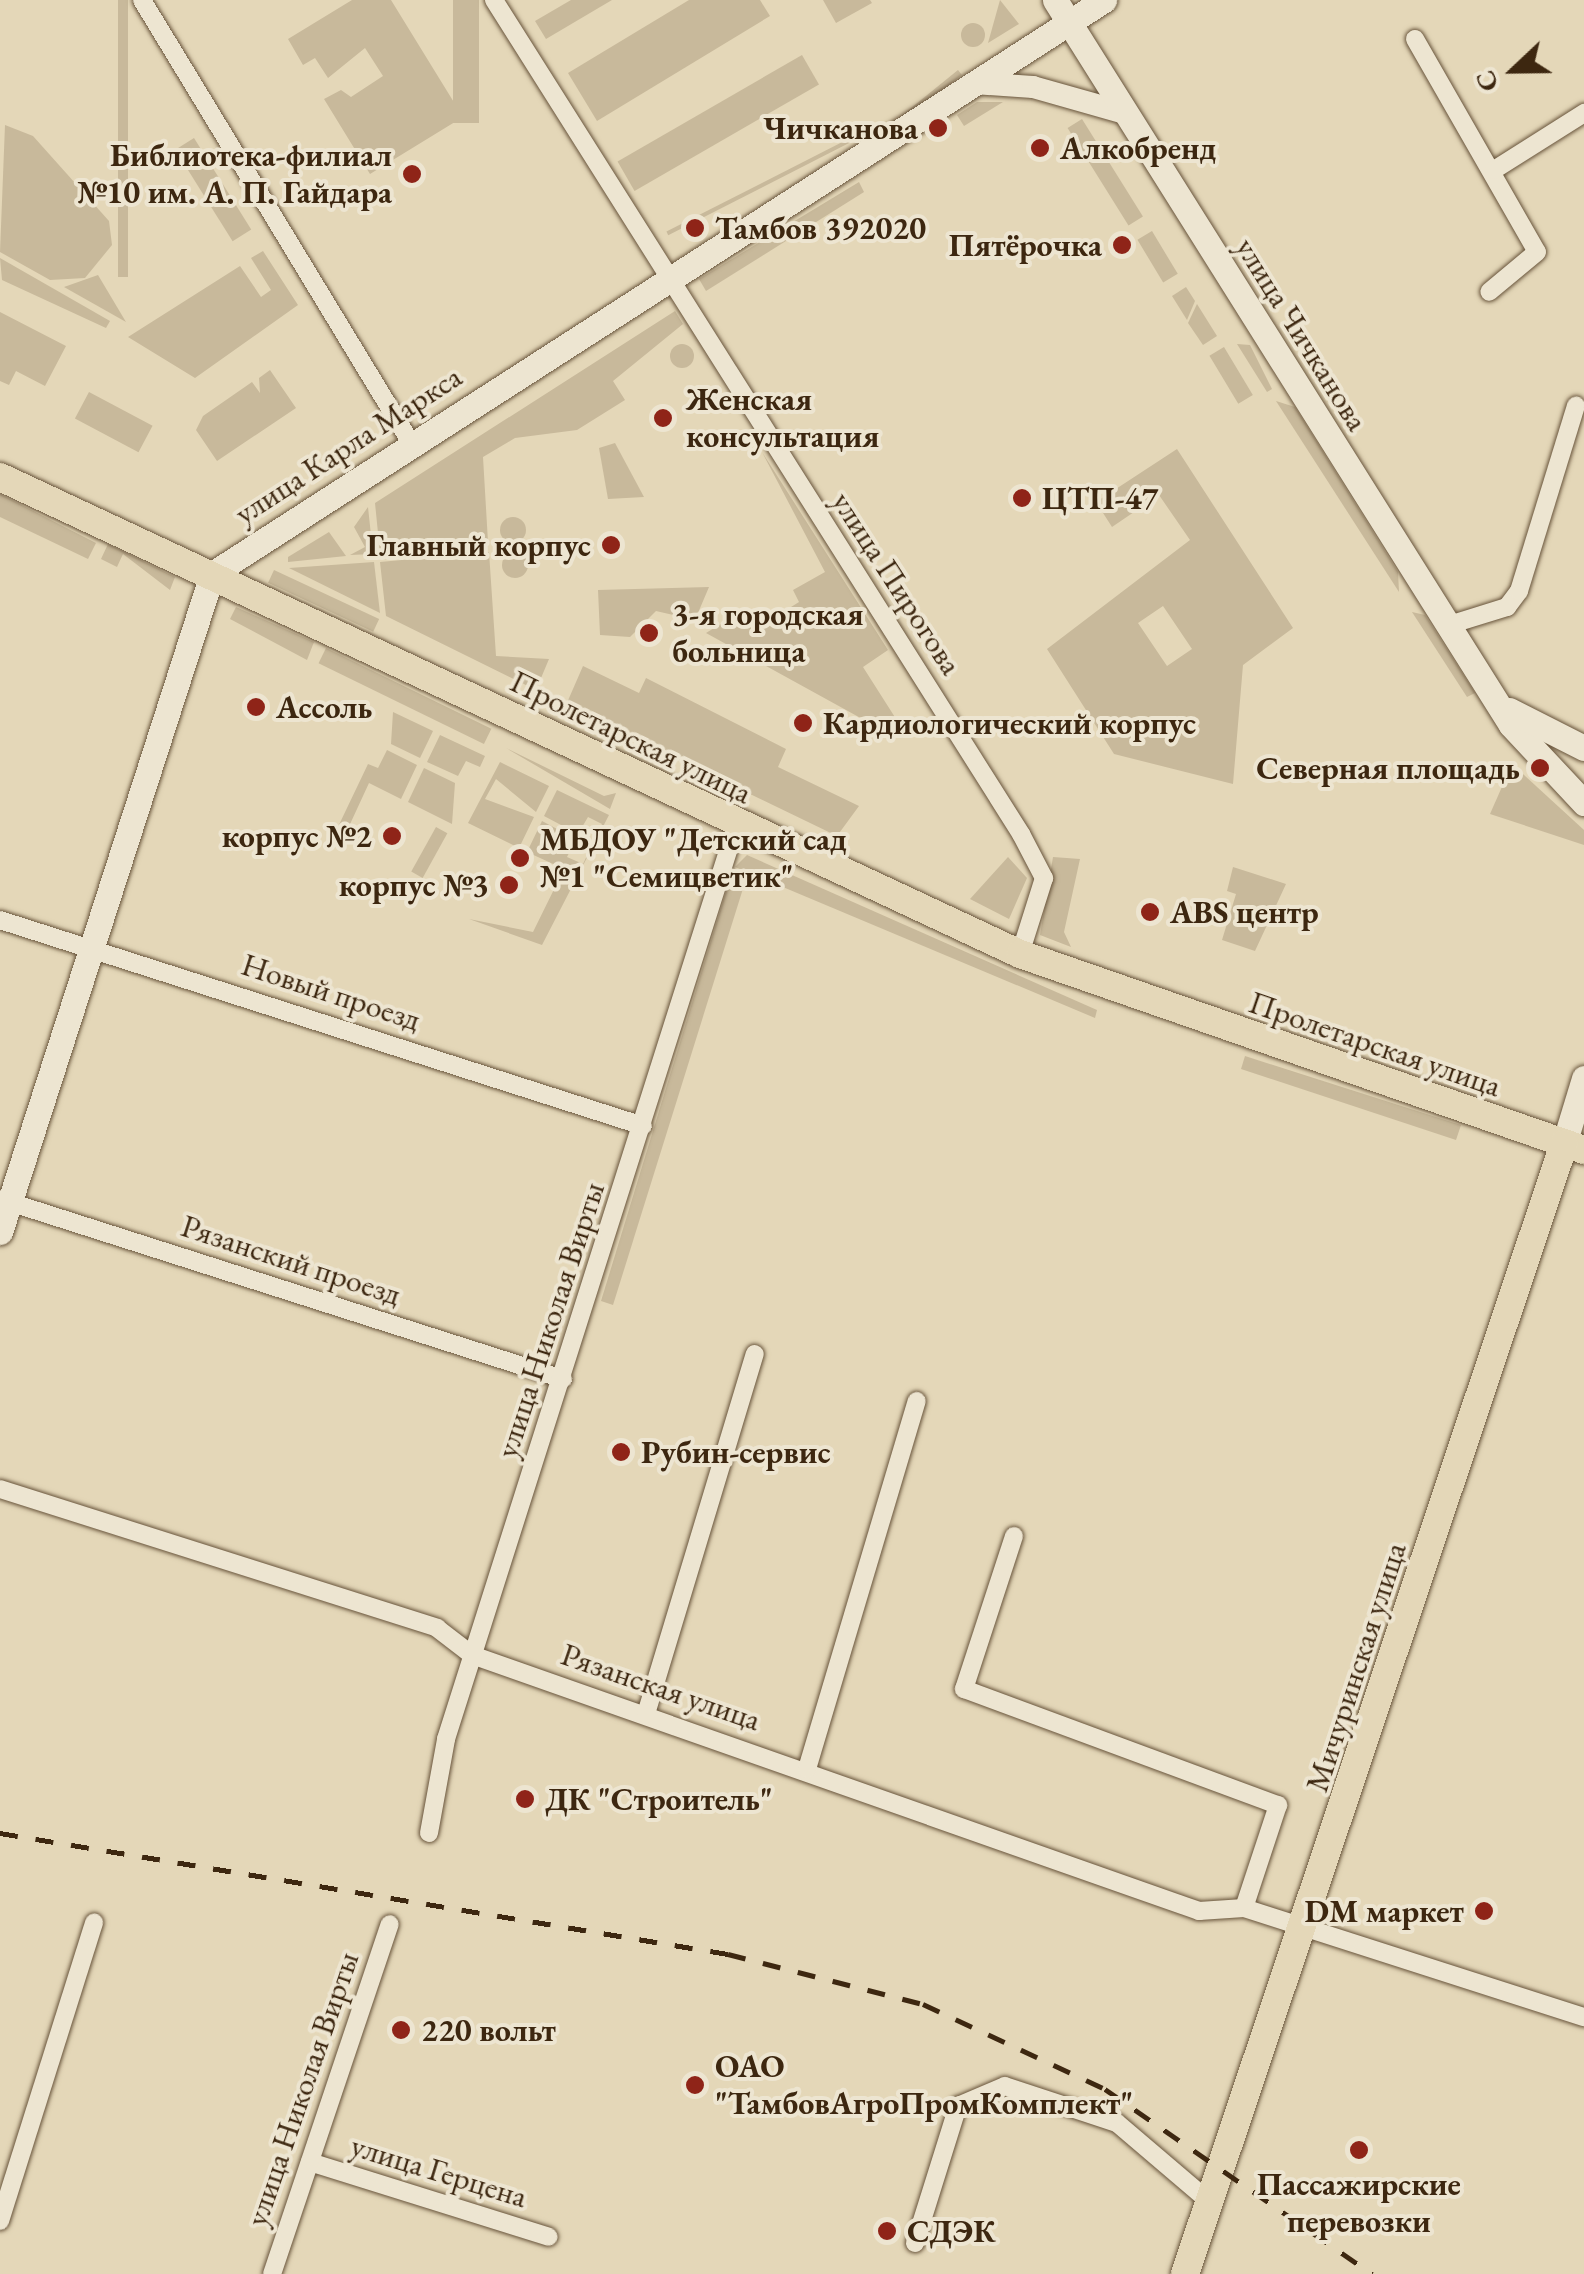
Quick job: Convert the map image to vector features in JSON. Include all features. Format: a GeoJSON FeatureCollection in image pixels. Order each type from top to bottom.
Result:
{"type":"FeatureCollection","features":[{"type":"Feature","properties":{"kind":"main road","name":"улица Чичканова"},"geometry":{"type":"LineString","coordinates":[[1055,0],[1498,699]]}},
{"type":"Feature","properties":{"kind":"main road","name":"улица Карла Маркса"},"geometry":{"type":"LineString","coordinates":[[212,574],[662,278],[1104,0]]}},
{"type":"Feature","properties":{"kind":"main road","name":"Пролетарская улица"},"geometry":{"type":"LineString","coordinates":[[0,477],[212,574],[736,826],[1020,954],[1574,1147]]}},
{"type":"Feature","properties":{"kind":"main road"},"geometry":{"type":"LineString","coordinates":[[0,1232],[5,1200],[212,574]]}},
{"type":"Feature","properties":{"kind":"main road"},"geometry":{"type":"LineString","coordinates":[[1498,699],[1534,729],[1584,748]]}},
{"type":"Feature","properties":{"kind":"main road"},"geometry":{"type":"LineString","coordinates":[[1498,699],[1526,748],[1584,803]]}},
{"type":"Feature","properties":{"kind":"main road","name":"Мичуринская улица"},"geometry":{"type":"LineString","coordinates":[[1185,2274],[1574,1147],[1584,1078]]}},
{"type":"Feature","properties":{"kind":"street"},"geometry":{"type":"LineString","coordinates":[[142,0],[411,443]]}},
{"type":"Feature","properties":{"kind":"street","name":"улица Пирогова"},"geometry":{"type":"LineString","coordinates":[[494,0],[662,278],[1021,834],[1044,878],[1020,954]]}},
{"type":"Feature","properties":{"kind":"street"},"geometry":{"type":"LineString","coordinates":[[1415,39],[1494,170],[1537,252],[1489,292]]}},
{"type":"Feature","properties":{"kind":"street"},"geometry":{"type":"LineString","coordinates":[[974,84],[1033,86],[1126,113]]}},
{"type":"Feature","properties":{"kind":"street"},"geometry":{"type":"LineString","coordinates":[[1494,170],[1584,112]]}},
{"type":"Feature","properties":{"kind":"street"},"geometry":{"type":"LineString","coordinates":[[1449,624],[1507,607],[1519,591],[1576,406]]}},
{"type":"Feature","properties":{"kind":"street","name":"улица Николая Вирты"},"geometry":{"type":"LineString","coordinates":[[429,1832],[472,1655],[736,826]]}},
{"type":"Feature","properties":{"kind":"street","name":"Новый проезд"},"geometry":{"type":"LineString","coordinates":[[0,920],[89,945],[643,1126]]}},
{"type":"Feature","properties":{"kind":"street","name":"Рязанский проезд"},"geometry":{"type":"LineString","coordinates":[[5,1200],[563,1379]]}},
{"type":"Feature","properties":{"kind":"street"},"geometry":{"type":"LineString","coordinates":[[646,1714],[755,1354]]}},
{"type":"Feature","properties":{"kind":"street"},"geometry":{"type":"LineString","coordinates":[[807,1769],[917,1401]]}},
{"type":"Feature","properties":{"kind":"street","name":"Рязанская улица"},"geometry":{"type":"LineString","coordinates":[[0,1489],[437,1628],[472,1655],[807,1769],[1199,1910],[1244,1908],[1584,2017]]}},
{"type":"Feature","properties":{"kind":"street"},"geometry":{"type":"LineString","coordinates":[[1014,1536],[964,1689],[1278,1805],[1244,1908]]}},
{"type":"Feature","properties":{"kind":"street"},"geometry":{"type":"LineString","coordinates":[[0,2221],[94,1922]]}},
{"type":"Feature","properties":{"kind":"street","name":"улица Николая Вирты"},"geometry":{"type":"LineString","coordinates":[[272,2274],[390,1924]]}},
{"type":"Feature","properties":{"kind":"street"},"geometry":{"type":"LineString","coordinates":[[915,2243],[958,2106],[1005,2086],[1117,2123],[1210,2202]]}},
{"type":"Feature","properties":{"kind":"street","name":"улица Герцена"},"geometry":{"type":"LineString","coordinates":[[310,2162],[549,2237]]}},
{"type":"Feature","properties":{"kind":"shaded area"},"geometry":{"type":"Polygon","coordinates":[[[118,0],[128,0],[128,277],[118,277],[118,0]]]}},
{"type":"Feature","properties":{"kind":"shaded area"},"geometry":{"type":"Polygon","coordinates":[[[352,0],[391,0],[463,117],[370,174],[324,99],[341,90],[351,97],[383,76],[365,48],[328,78],[315,58],[303,65],[288,39],[352,0]]]}},
{"type":"Feature","properties":{"kind":"shaded area"},"geometry":{"type":"Polygon","coordinates":[[[453,0],[479,0],[479,123],[453,123],[453,0]]]}},
{"type":"Feature","properties":{"kind":"shaded area"},"geometry":{"type":"Polygon","coordinates":[[[571,0],[612,0],[546,39],[535,21],[571,0]]]}},
{"type":"Feature","properties":{"kind":"shaded area"},"geometry":{"type":"Polygon","coordinates":[[[689,0],[760,0],[770,16],[597,121],[568,73],[689,0]]]}},
{"type":"Feature","properties":{"kind":"shaded area"},"geometry":{"type":"Polygon","coordinates":[[[823,0],[870,0],[872,3],[836,23],[823,0]]]}},
{"type":"Feature","properties":{"kind":"shaded area"},"geometry":{"type":"Polygon","coordinates":[[[1000,0],[1019,24],[988,43],[1000,0]]]}},
{"type":"Feature","properties":{"kind":"shaded area"},"geometry":{"type":"Polygon","coordinates":[[[973,23],[982,26],[982,44],[973,47],[964,44],[961,35],[964,26],[973,23]]]}},
{"type":"Feature","properties":{"kind":"shaded area"},"geometry":{"type":"Polygon","coordinates":[[[802,55],[819,84],[635,191],[618,162],[802,55]]]}},
{"type":"Feature","properties":{"kind":"shaded area"},"geometry":{"type":"Polygon","coordinates":[[[958,70],[962,75],[888,134],[884,130],[958,70]]]}},
{"type":"Feature","properties":{"kind":"shaded area"},"geometry":{"type":"Polygon","coordinates":[[[977,102],[1003,102],[964,126],[957,115],[977,102]]]}},
{"type":"Feature","properties":{"kind":"shaded area"},"geometry":{"type":"Polygon","coordinates":[[[1082,119],[1143,217],[1129,226],[1068,128],[1082,119]]]}},
{"type":"Feature","properties":{"kind":"shaded area"},"geometry":{"type":"Polygon","coordinates":[[[5,125],[33,136],[109,221],[112,245],[85,278],[50,280],[0,252],[5,125]]]}},
{"type":"Feature","properties":{"kind":"shaded area"},"geometry":{"type":"Polygon","coordinates":[[[858,134],[860,138],[668,235],[666,232],[858,134]]]}},
{"type":"Feature","properties":{"kind":"shaded area"},"geometry":{"type":"Polygon","coordinates":[[[194,138],[251,230],[233,241],[175,150],[194,138]]]}},
{"type":"Feature","properties":{"kind":"shaded area"},"geometry":{"type":"Polygon","coordinates":[[[859,182],[864,192],[706,291],[699,279],[859,182]]]}},
{"type":"Feature","properties":{"kind":"shaded area"},"geometry":{"type":"Polygon","coordinates":[[[1152,231],[1178,274],[1163,283],[1137,240],[1152,231]]]}},
{"type":"Feature","properties":{"kind":"shaded area"},"geometry":{"type":"Polygon","coordinates":[[[263,251],[298,305],[195,378],[128,337],[240,266],[261,297],[271,290],[251,258],[263,251]]]}},
{"type":"Feature","properties":{"kind":"shaded area"},"geometry":{"type":"Polygon","coordinates":[[[0,258],[110,321],[106,328],[2,280],[0,258]]]}},
{"type":"Feature","properties":{"kind":"shaded area"},"geometry":{"type":"Polygon","coordinates":[[[98,275],[126,322],[64,287],[98,275]]]}},
{"type":"Feature","properties":{"kind":"shaded area"},"geometry":{"type":"Polygon","coordinates":[[[1186,287],[1195,301],[1187,320],[1172,296],[1186,287]]]}},
{"type":"Feature","properties":{"kind":"shaded area"},"geometry":{"type":"Polygon","coordinates":[[[1197,304],[1217,336],[1203,345],[1188,323],[1197,304]]]}},
{"type":"Feature","properties":{"kind":"shaded area"},"geometry":{"type":"Polygon","coordinates":[[[675,311],[683,324],[613,381],[625,400],[577,430],[515,438],[483,457],[488,542],[380,553],[375,503],[675,311]]]}},
{"type":"Feature","properties":{"kind":"shaded area"},"geometry":{"type":"Polygon","coordinates":[[[0,312],[66,346],[45,386],[16,371],[9,385],[0,381],[0,312]]]}},
{"type":"Feature","properties":{"kind":"shaded area"},"geometry":{"type":"Polygon","coordinates":[[[682,344],[691,347],[691,365],[682,368],[673,365],[670,356],[673,347],[682,344]]]}},
{"type":"Feature","properties":{"kind":"shaded area"},"geometry":{"type":"Polygon","coordinates":[[[1237,344],[1250,345],[1272,389],[1267,392],[1237,344]]]}},
{"type":"Feature","properties":{"kind":"shaded area"},"geometry":{"type":"Polygon","coordinates":[[[1224,347],[1253,395],[1238,404],[1209,356],[1224,347]]]}},
{"type":"Feature","properties":{"kind":"shaded area"},"geometry":{"type":"Polygon","coordinates":[[[270,370],[296,408],[217,461],[196,430],[203,416],[252,382],[260,393],[259,378],[270,370]]]}},
{"type":"Feature","properties":{"kind":"shaded area"},"geometry":{"type":"Polygon","coordinates":[[[89,392],[153,426],[138,452],[75,418],[89,392]]]}},
{"type":"Feature","properties":{"kind":"shaded area"},"geometry":{"type":"Polygon","coordinates":[[[1276,401],[1295,407],[1398,572],[1399,592],[1276,401]]]}},
{"type":"Feature","properties":{"kind":"shaded area"},"geometry":{"type":"Polygon","coordinates":[[[615,443],[644,497],[608,499],[599,448],[615,443]]]}},
{"type":"Feature","properties":{"kind":"shaded area"},"geometry":{"type":"Polygon","coordinates":[[[1177,449],[1293,628],[1243,665],[1233,784],[1114,754],[1047,649],[1190,540],[1159,495],[1112,527],[1096,502],[1177,449]],[[1163,606],[1138,623],[1167,666],[1192,649],[1163,606]]]}},
{"type":"Feature","properties":{"kind":"shaded area"},"geometry":{"type":"Polygon","coordinates":[[[762,452],[888,650],[863,667],[898,722],[886,732],[706,633],[745,609],[772,619],[799,602],[793,590],[825,572],[762,452]]]}},
{"type":"Feature","properties":{"kind":"shaded area"},"geometry":{"type":"Polygon","coordinates":[[[0,494],[96,543],[88,559],[0,517],[0,494]]]}},
{"type":"Feature","properties":{"kind":"shaded area"},"geometry":{"type":"Polygon","coordinates":[[[368,507],[373,554],[350,555],[365,547],[354,527],[368,507]]]}},
{"type":"Feature","properties":{"kind":"shaded area"},"geometry":{"type":"Polygon","coordinates":[[[513,517],[522,521],[526,530],[522,539],[513,543],[504,539],[500,530],[504,521],[513,517]]]}},
{"type":"Feature","properties":{"kind":"shaded area"},"geometry":{"type":"Polygon","coordinates":[[[329,532],[346,556],[288,562],[288,557],[329,532]]]}},
{"type":"Feature","properties":{"kind":"shaded area"},"geometry":{"type":"Polygon","coordinates":[[[108,544],[175,577],[170,590],[123,554],[117,567],[101,559],[108,544]]]}},
{"type":"Feature","properties":{"kind":"shaded area"},"geometry":{"type":"Polygon","coordinates":[[[489,552],[496,656],[549,659],[536,690],[386,616],[380,562],[489,552]]]}},
{"type":"Feature","properties":{"kind":"shaded area"},"geometry":{"type":"Polygon","coordinates":[[[515,552],[524,556],[528,565],[524,574],[515,578],[506,574],[502,565],[506,556],[515,552]]]}},
{"type":"Feature","properties":{"kind":"shaded area"},"geometry":{"type":"Polygon","coordinates":[[[374,562],[380,613],[289,568],[374,562]]]}},
{"type":"Feature","properties":{"kind":"shaded area"},"geometry":{"type":"Polygon","coordinates":[[[274,570],[379,619],[373,632],[268,583],[274,570]]]}},
{"type":"Feature","properties":{"kind":"shaded area"},"geometry":{"type":"Polygon","coordinates":[[[709,587],[695,620],[656,611],[630,637],[600,635],[598,590],[709,587]]]}},
{"type":"Feature","properties":{"kind":"shaded area"},"geometry":{"type":"Polygon","coordinates":[[[236,607],[314,642],[307,660],[230,619],[236,607]]]}},
{"type":"Feature","properties":{"kind":"shaded area"},"geometry":{"type":"Polygon","coordinates":[[[1412,612],[1425,615],[1475,693],[1467,697],[1412,612]]]}},
{"type":"Feature","properties":{"kind":"shaded area"},"geometry":{"type":"Polygon","coordinates":[[[326,648],[491,729],[484,744],[319,663],[326,648]]]}},
{"type":"Feature","properties":{"kind":"shaded area"},"geometry":{"type":"Polygon","coordinates":[[[583,666],[639,693],[646,678],[786,749],[778,767],[859,806],[837,836],[566,705],[583,666]]]}},
{"type":"Feature","properties":{"kind":"shaded area"},"geometry":{"type":"Polygon","coordinates":[[[393,712],[433,731],[420,758],[391,744],[393,712]]]}},
{"type":"Feature","properties":{"kind":"shaded area"},"geometry":{"type":"Polygon","coordinates":[[[440,735],[485,756],[480,767],[466,761],[458,776],[427,762],[440,735]]]}},
{"type":"Feature","properties":{"kind":"shaded area"},"geometry":{"type":"Polygon","coordinates":[[[506,748],[604,796],[616,793],[610,809],[506,748]]]}},
{"type":"Feature","properties":{"kind":"shaded area"},"geometry":{"type":"Polygon","coordinates":[[[387,750],[417,765],[401,799],[369,783],[345,835],[336,831],[368,764],[378,768],[387,750]]]}},
{"type":"Feature","properties":{"kind":"shaded area"},"geometry":{"type":"Polygon","coordinates":[[[500,762],[549,786],[536,812],[496,779],[485,799],[534,817],[519,848],[468,823],[500,762]]]}},
{"type":"Feature","properties":{"kind":"shaded area"},"geometry":{"type":"Polygon","coordinates":[[[1512,764],[1584,830],[1584,845],[1490,814],[1512,764]]]}},
{"type":"Feature","properties":{"kind":"shaded area"},"geometry":{"type":"Polygon","coordinates":[[[424,768],[455,783],[452,824],[408,802],[424,768]]]}},
{"type":"Feature","properties":{"kind":"shaded area"},"geometry":{"type":"Polygon","coordinates":[[[557,790],[609,815],[542,945],[469,919],[533,932],[564,869],[527,852],[542,821],[576,839],[567,857],[583,864],[602,824],[588,817],[578,834],[544,816],[557,790]]]}},
{"type":"Feature","properties":{"kind":"shaded area"},"geometry":{"type":"Polygon","coordinates":[[[436,827],[447,833],[423,878],[411,872],[436,827]]]}},
{"type":"Feature","properties":{"kind":"shaded area"},"geometry":{"type":"Polygon","coordinates":[[[747,855],[1097,1010],[1095,1018],[735,867],[747,855]]]}},
{"type":"Feature","properties":{"kind":"shaded area"},"geometry":{"type":"Polygon","coordinates":[[[1008,857],[1027,878],[1009,919],[970,899],[1008,857]]]}},
{"type":"Feature","properties":{"kind":"shaded area"},"geometry":{"type":"Polygon","coordinates":[[[1053,857],[1080,859],[1064,932],[1071,947],[1040,935],[1053,857]]]}},
{"type":"Feature","properties":{"kind":"shaded area"},"geometry":{"type":"Polygon","coordinates":[[[1233,867],[1286,884],[1255,951],[1222,940],[1236,894],[1227,891],[1233,867]]]}},
{"type":"Feature","properties":{"kind":"shaded area"},"geometry":{"type":"Polygon","coordinates":[[[732,872],[746,879],[613,1305],[601,1301],[732,872]]]}},
{"type":"Feature","properties":{"kind":"shaded area"},"geometry":{"type":"Polygon","coordinates":[[[1245,1056],[1461,1125],[1456,1140],[1241,1069],[1245,1056]]]}},
{"type":"Feature","properties":{"kind":"railway"},"geometry":{"type":"LineString","coordinates":[[0,1833],[728,1954],[923,2004],[1105,2089],[1372,2274]]}},
{"type":"Feature","properties":{"kind":"place","name":"Чичканова"},"geometry":{"type":"Point","coordinates":[938,128]}},
{"type":"Feature","properties":{"kind":"place","name":"Алкобренд"},"geometry":{"type":"Point","coordinates":[1040,148]}},
{"type":"Feature","properties":{"kind":"place","name":"Библиотека-филиал №10 им. А. П. Гайдара"},"geometry":{"type":"Point","coordinates":[412,174]}},
{"type":"Feature","properties":{"kind":"place","name":"Тамбов 392020"},"geometry":{"type":"Point","coordinates":[695,228]}},
{"type":"Feature","properties":{"kind":"place","name":"Пятёрочка"},"geometry":{"type":"Point","coordinates":[1122,245]}},
{"type":"Feature","properties":{"kind":"place","name":"Женская консультация"},"geometry":{"type":"Point","coordinates":[663,418]}},
{"type":"Feature","properties":{"kind":"place","name":"ЦТП-47"},"geometry":{"type":"Point","coordinates":[1022,498]}},
{"type":"Feature","properties":{"kind":"place","name":"Главный корпус"},"geometry":{"type":"Point","coordinates":[611,545]}},
{"type":"Feature","properties":{"kind":"place","name":"3-я городская больница"},"geometry":{"type":"Point","coordinates":[649,633]}},
{"type":"Feature","properties":{"kind":"place","name":"Ассоль"},"geometry":{"type":"Point","coordinates":[256,707]}},
{"type":"Feature","properties":{"kind":"place","name":"Кардиологический корпус"},"geometry":{"type":"Point","coordinates":[803,723]}},
{"type":"Feature","properties":{"kind":"place","name":"Северная площадь"},"geometry":{"type":"Point","coordinates":[1540,768]}},
{"type":"Feature","properties":{"kind":"place","name":"корпус №2"},"geometry":{"type":"Point","coordinates":[392,836]}},
{"type":"Feature","properties":{"kind":"place","name":"МБДОУ \"Детский сад №1 \"Семицветик\""},"geometry":{"type":"Point","coordinates":[520,858]}},
{"type":"Feature","properties":{"kind":"place","name":"корпус №3"},"geometry":{"type":"Point","coordinates":[509,885]}},
{"type":"Feature","properties":{"kind":"place","name":"ABS центр"},"geometry":{"type":"Point","coordinates":[1150,912]}},
{"type":"Feature","properties":{"kind":"place","name":"Рубин-сервис"},"geometry":{"type":"Point","coordinates":[621,1452]}},
{"type":"Feature","properties":{"kind":"place","name":"ДК \"Строитель\""},"geometry":{"type":"Point","coordinates":[525,1799]}},
{"type":"Feature","properties":{"kind":"place","name":"DM маркет"},"geometry":{"type":"Point","coordinates":[1484,1911]}},
{"type":"Feature","properties":{"kind":"place","name":"220 вольт"},"geometry":{"type":"Point","coordinates":[401,2030]}},
{"type":"Feature","properties":{"kind":"place","name":"ОАО \"ТамбовАгроПромКомплект\""},"geometry":{"type":"Point","coordinates":[695,2085]}},
{"type":"Feature","properties":{"kind":"place","name":"Пассажирские перевозки"},"geometry":{"type":"Point","coordinates":[1359,2150]}},
{"type":"Feature","properties":{"kind":"place","name":"СДЭК"},"geometry":{"type":"Point","coordinates":[887,2231]}}]}
